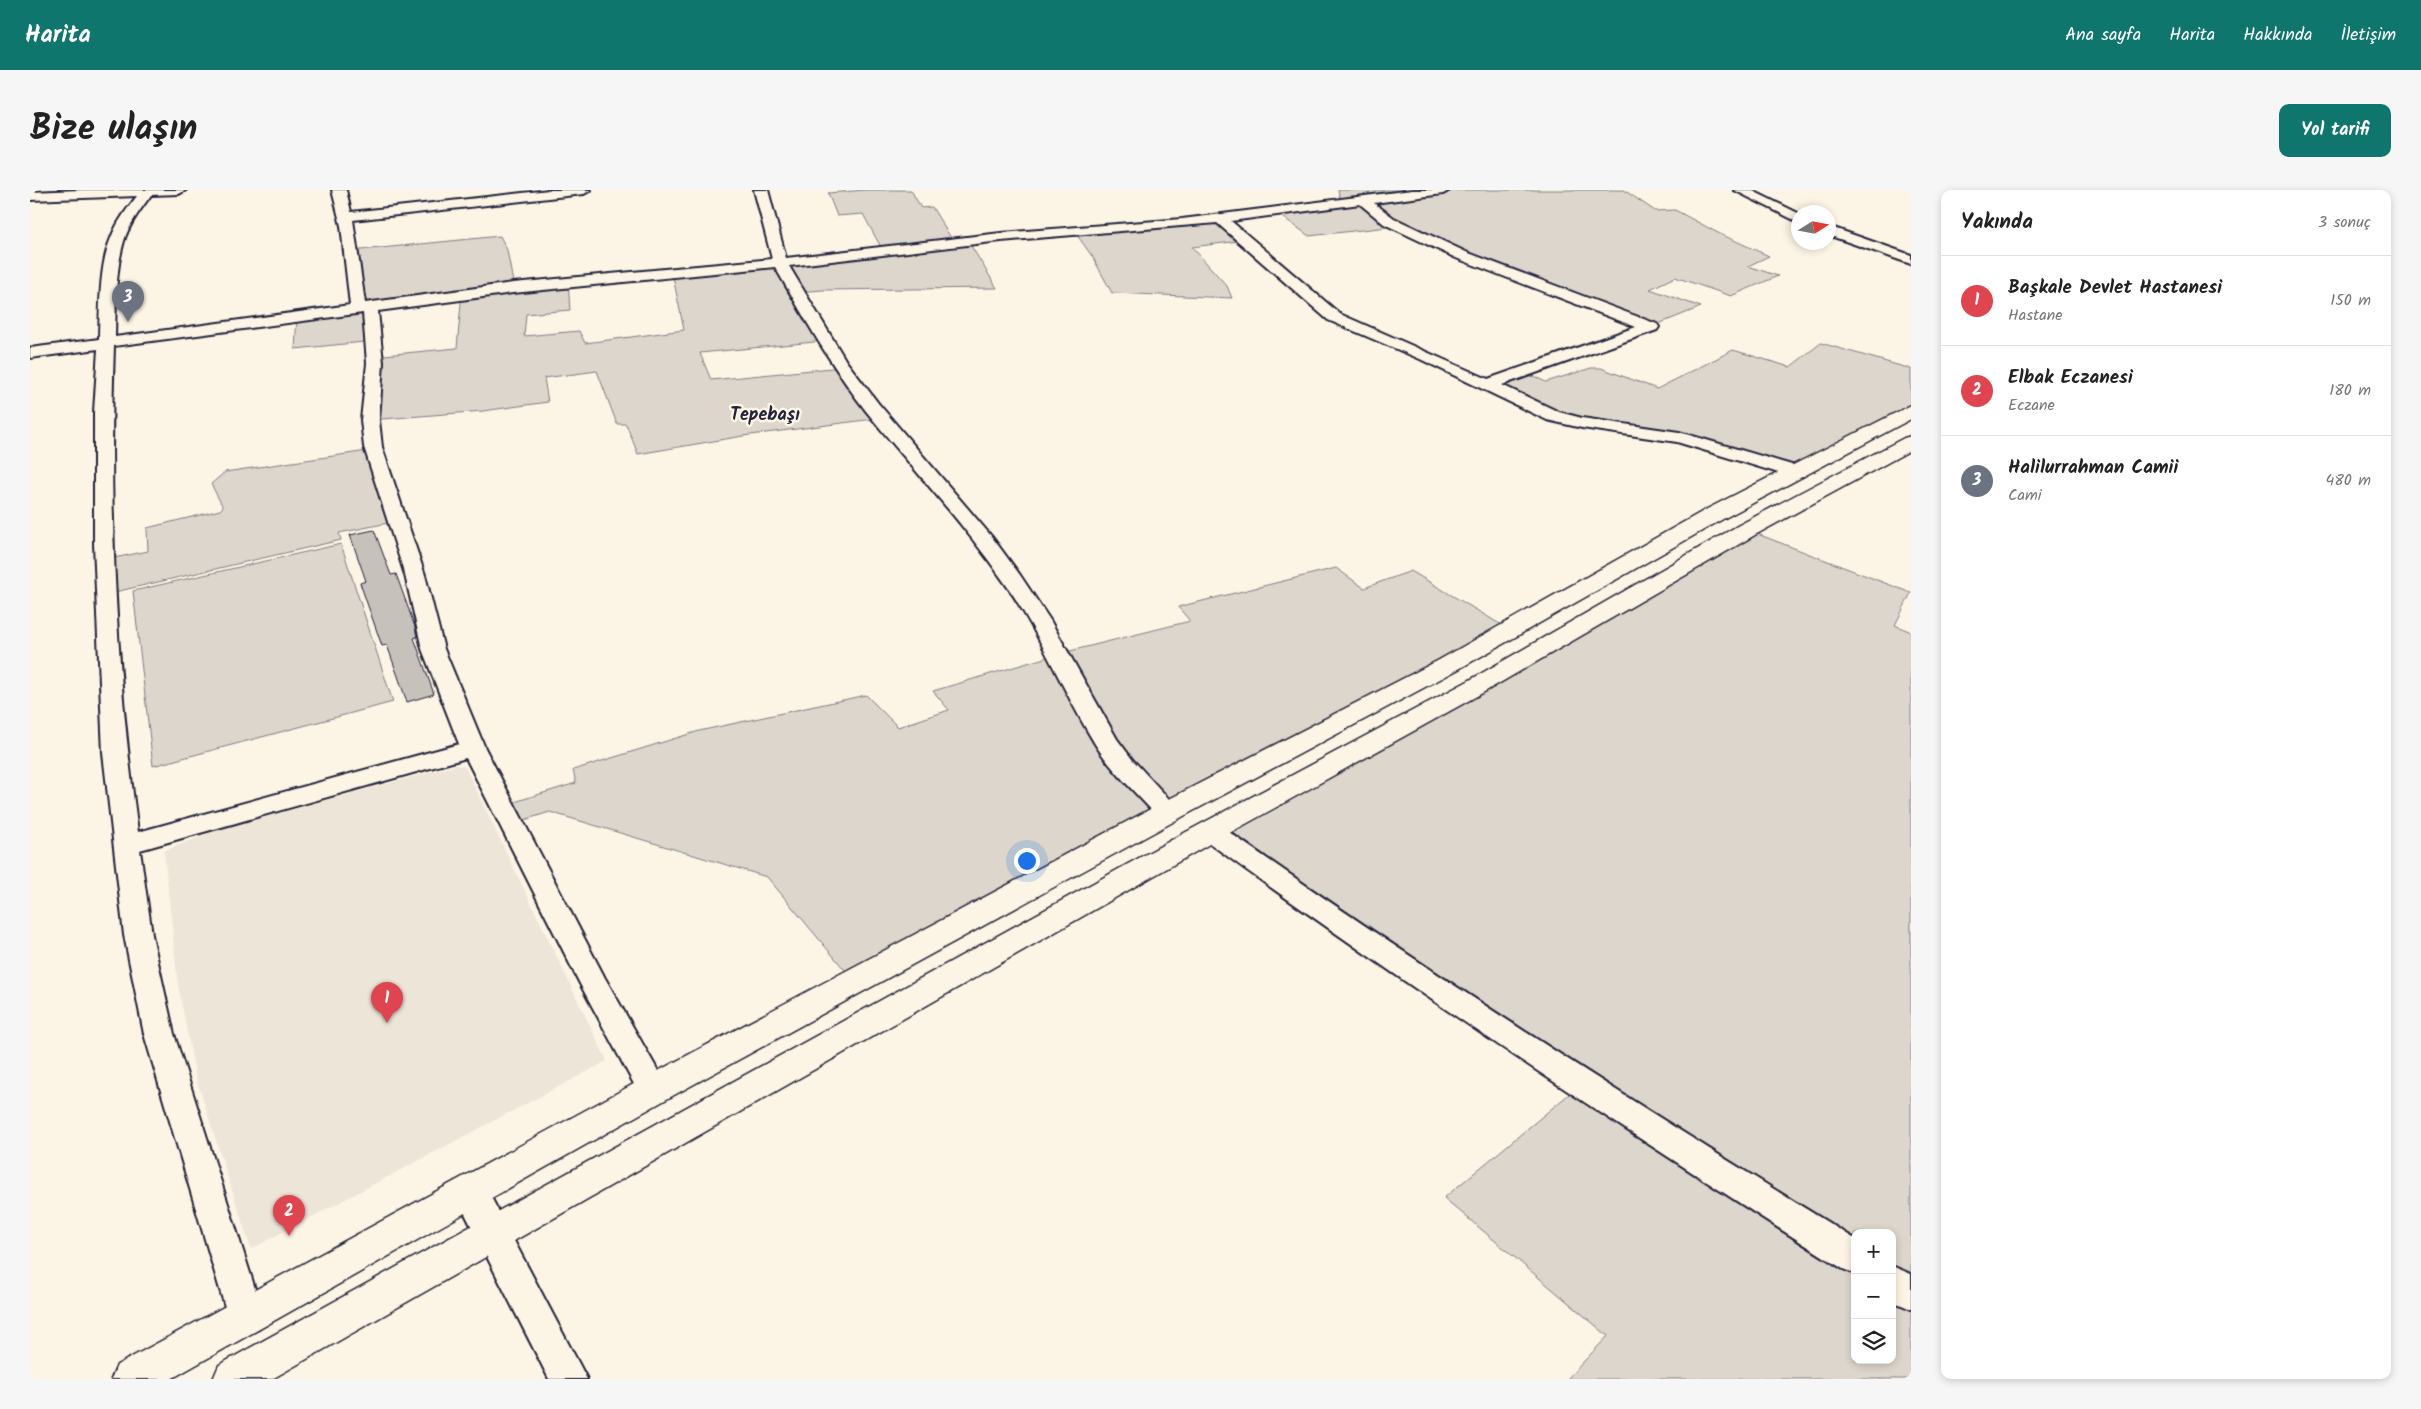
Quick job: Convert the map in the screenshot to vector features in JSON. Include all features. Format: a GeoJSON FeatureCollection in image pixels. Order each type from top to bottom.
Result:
{"type":"FeatureCollection","features":[{"type":"Feature","properties":{"kind":"main road"},"geometry":{"type":"LineString","coordinates":[[131,1379],[653,1090],[1168,812],[1448,665],[1715,514],[1911,411]]}},
{"type":"Feature","properties":{"kind":"main road"},"geometry":{"type":"LineString","coordinates":[[233,1379],[492,1236],[1210,832],[1477,686],[1747,530],[1911,442]]}},
{"type":"Feature","properties":{"kind":"street"},"geometry":{"type":"LineString","coordinates":[[30,196],[179,190]]}},
{"type":"Feature","properties":{"kind":"street"},"geometry":{"type":"LineString","coordinates":[[339,190],[374,348],[370,420],[373,447],[415,575],[433,649],[472,748],[588,973],[653,1090]]}},
{"type":"Feature","properties":{"kind":"street"},"geometry":{"type":"LineString","coordinates":[[346,217],[584,190]]}},
{"type":"Feature","properties":{"kind":"street"},"geometry":{"type":"LineString","coordinates":[[761,190],[780,263],[825,341],[854,386],[985,541],[1013,579],[1039,620],[1106,742],[1123,765],[1168,812]]}},
{"type":"Feature","properties":{"kind":"street"},"geometry":{"type":"LineString","coordinates":[[30,353],[106,341],[568,282],[780,263],[1011,236],[1221,219],[1443,190]]}},
{"type":"Feature","properties":{"kind":"street"},"geometry":{"type":"LineString","coordinates":[[1741,190],[1791,215]]}},
{"type":"Feature","properties":{"kind":"street"},"geometry":{"type":"LineString","coordinates":[[147,192],[128,217],[117,240],[112,263],[106,341],[104,553],[116,753],[138,935],[159,1034],[246,1317]]}},
{"type":"Feature","properties":{"kind":"street"},"geometry":{"type":"LineString","coordinates":[[1364,201],[1389,221],[1460,255],[1651,328],[1487,385]]}},
{"type":"Feature","properties":{"kind":"street"},"geometry":{"type":"LineString","coordinates":[[1221,219],[1318,306],[1334,317],[1554,416],[1582,423],[1679,437],[1795,472]]}},
{"type":"Feature","properties":{"kind":"street"},"geometry":{"type":"LineString","coordinates":[[1836,233],[1911,260]]}},
{"type":"Feature","properties":{"kind":"street"},"geometry":{"type":"LineString","coordinates":[[126,845],[472,748]]}},
{"type":"Feature","properties":{"kind":"street"},"geometry":{"type":"LineString","coordinates":[[1210,832],[1309,904],[1460,1006],[1851,1255]]}},
{"type":"Feature","properties":{"kind":"street"},"geometry":{"type":"LineString","coordinates":[[471,1192],[492,1236],[569,1379]]}},
{"type":"Feature","properties":{"kind":"street"},"geometry":{"type":"LineString","coordinates":[[1896,1284],[1911,1293]]}},
{"type":"Feature","properties":{"kind":"shaded area"},"geometry":{"type":"Polygon","coordinates":[[[866,190],[911,190],[921,208],[932,207],[954,243],[968,241],[997,288],[797,292],[825,341],[700,353],[711,380],[842,367],[881,418],[743,436],[638,454],[626,424],[617,424],[597,371],[544,378],[548,402],[483,411],[370,420],[374,356],[457,348],[460,295],[370,306],[374,341],[295,349],[297,316],[358,308],[351,251],[500,236],[507,250],[514,288],[568,282],[570,310],[526,314],[524,336],[579,331],[585,343],[684,330],[672,272],[883,251],[863,214],[837,216],[828,193],[866,190]]]}},
{"type":"Feature","properties":{"kind":"shaded area"},"geometry":{"type":"Polygon","coordinates":[[[1338,190],[1624,190],[1655,211],[1675,210],[1718,233],[1769,256],[1748,266],[1778,276],[1731,296],[1675,277],[1650,289],[1701,307],[1651,327],[1397,226],[1309,236],[1276,212],[1341,204],[1338,190]]]}},
{"type":"Feature","properties":{"kind":"shaded area"},"geometry":{"type":"Polygon","coordinates":[[[1221,219],[1247,240],[1192,247],[1227,286],[1232,298],[1112,293],[1092,256],[1074,231],[1221,219]]]}},
{"type":"Feature","properties":{"kind":"shaded area"},"geometry":{"type":"Polygon","coordinates":[[[1821,343],[1911,369],[1911,411],[1795,472],[1732,452],[1582,423],[1487,385],[1525,372],[1546,382],[1591,368],[1601,368],[1657,389],[1733,350],[1790,367],[1821,343]]]}},
{"type":"Feature","properties":{"kind":"shaded area"},"geometry":{"type":"Polygon","coordinates":[[[374,450],[398,521],[339,533],[341,540],[106,594],[104,560],[148,551],[147,528],[220,510],[223,507],[211,484],[225,472],[374,450]]]}},
{"type":"Feature","properties":{"kind":"shaded area"},"geometry":{"type":"Polygon","coordinates":[[[1747,530],[1911,593],[1895,625],[1911,632],[1911,1379],[1567,1379],[1608,1336],[1444,1198],[1580,1085],[1210,831],[1747,530]]]}},
{"type":"Feature","properties":{"kind":"shaded area"},"geometry":{"type":"Polygon","coordinates":[[[341,544],[393,702],[153,766],[133,591],[341,544]]]}},
{"type":"Feature","properties":{"kind":"shaded area"},"geometry":{"type":"Polygon","coordinates":[[[1336,568],[1364,588],[1411,571],[1510,630],[854,981],[767,877],[550,812],[511,824],[501,806],[576,783],[573,770],[699,731],[866,695],[898,727],[949,710],[933,691],[1058,654],[1190,621],[1178,607],[1336,568]]]}},
{"type":"Feature","properties":{"kind":"shaded area"},"geometry":{"type":"Polygon","coordinates":[[[456,765],[465,767],[607,1061],[251,1249],[196,1078],[178,985],[164,851],[224,828],[456,765]]]}},
{"type":"Feature","properties":{"kind":"building"},"geometry":{"type":"Polygon","coordinates":[[[374,530],[391,575],[396,574],[415,627],[417,637],[414,638],[434,694],[407,702],[387,645],[382,646],[360,583],[366,581],[350,535],[374,530]]]}},
{"type":"Feature","properties":{"kind":"place","name":"Halilurrahman Camii"},"geometry":{"type":"Point","coordinates":[128,322]}},
{"type":"Feature","properties":{"kind":"place","name":"Başkale Devlet Hastanesi"},"geometry":{"type":"Point","coordinates":[387,1023]}},
{"type":"Feature","properties":{"kind":"place","name":"Elbak Eczanesi"},"geometry":{"type":"Point","coordinates":[289,1236]}},
{"type":"Feature","properties":{"kind":"district","name":"Tepebaşı"},"geometry":{"type":"Point","coordinates":[765,415]}}]}
